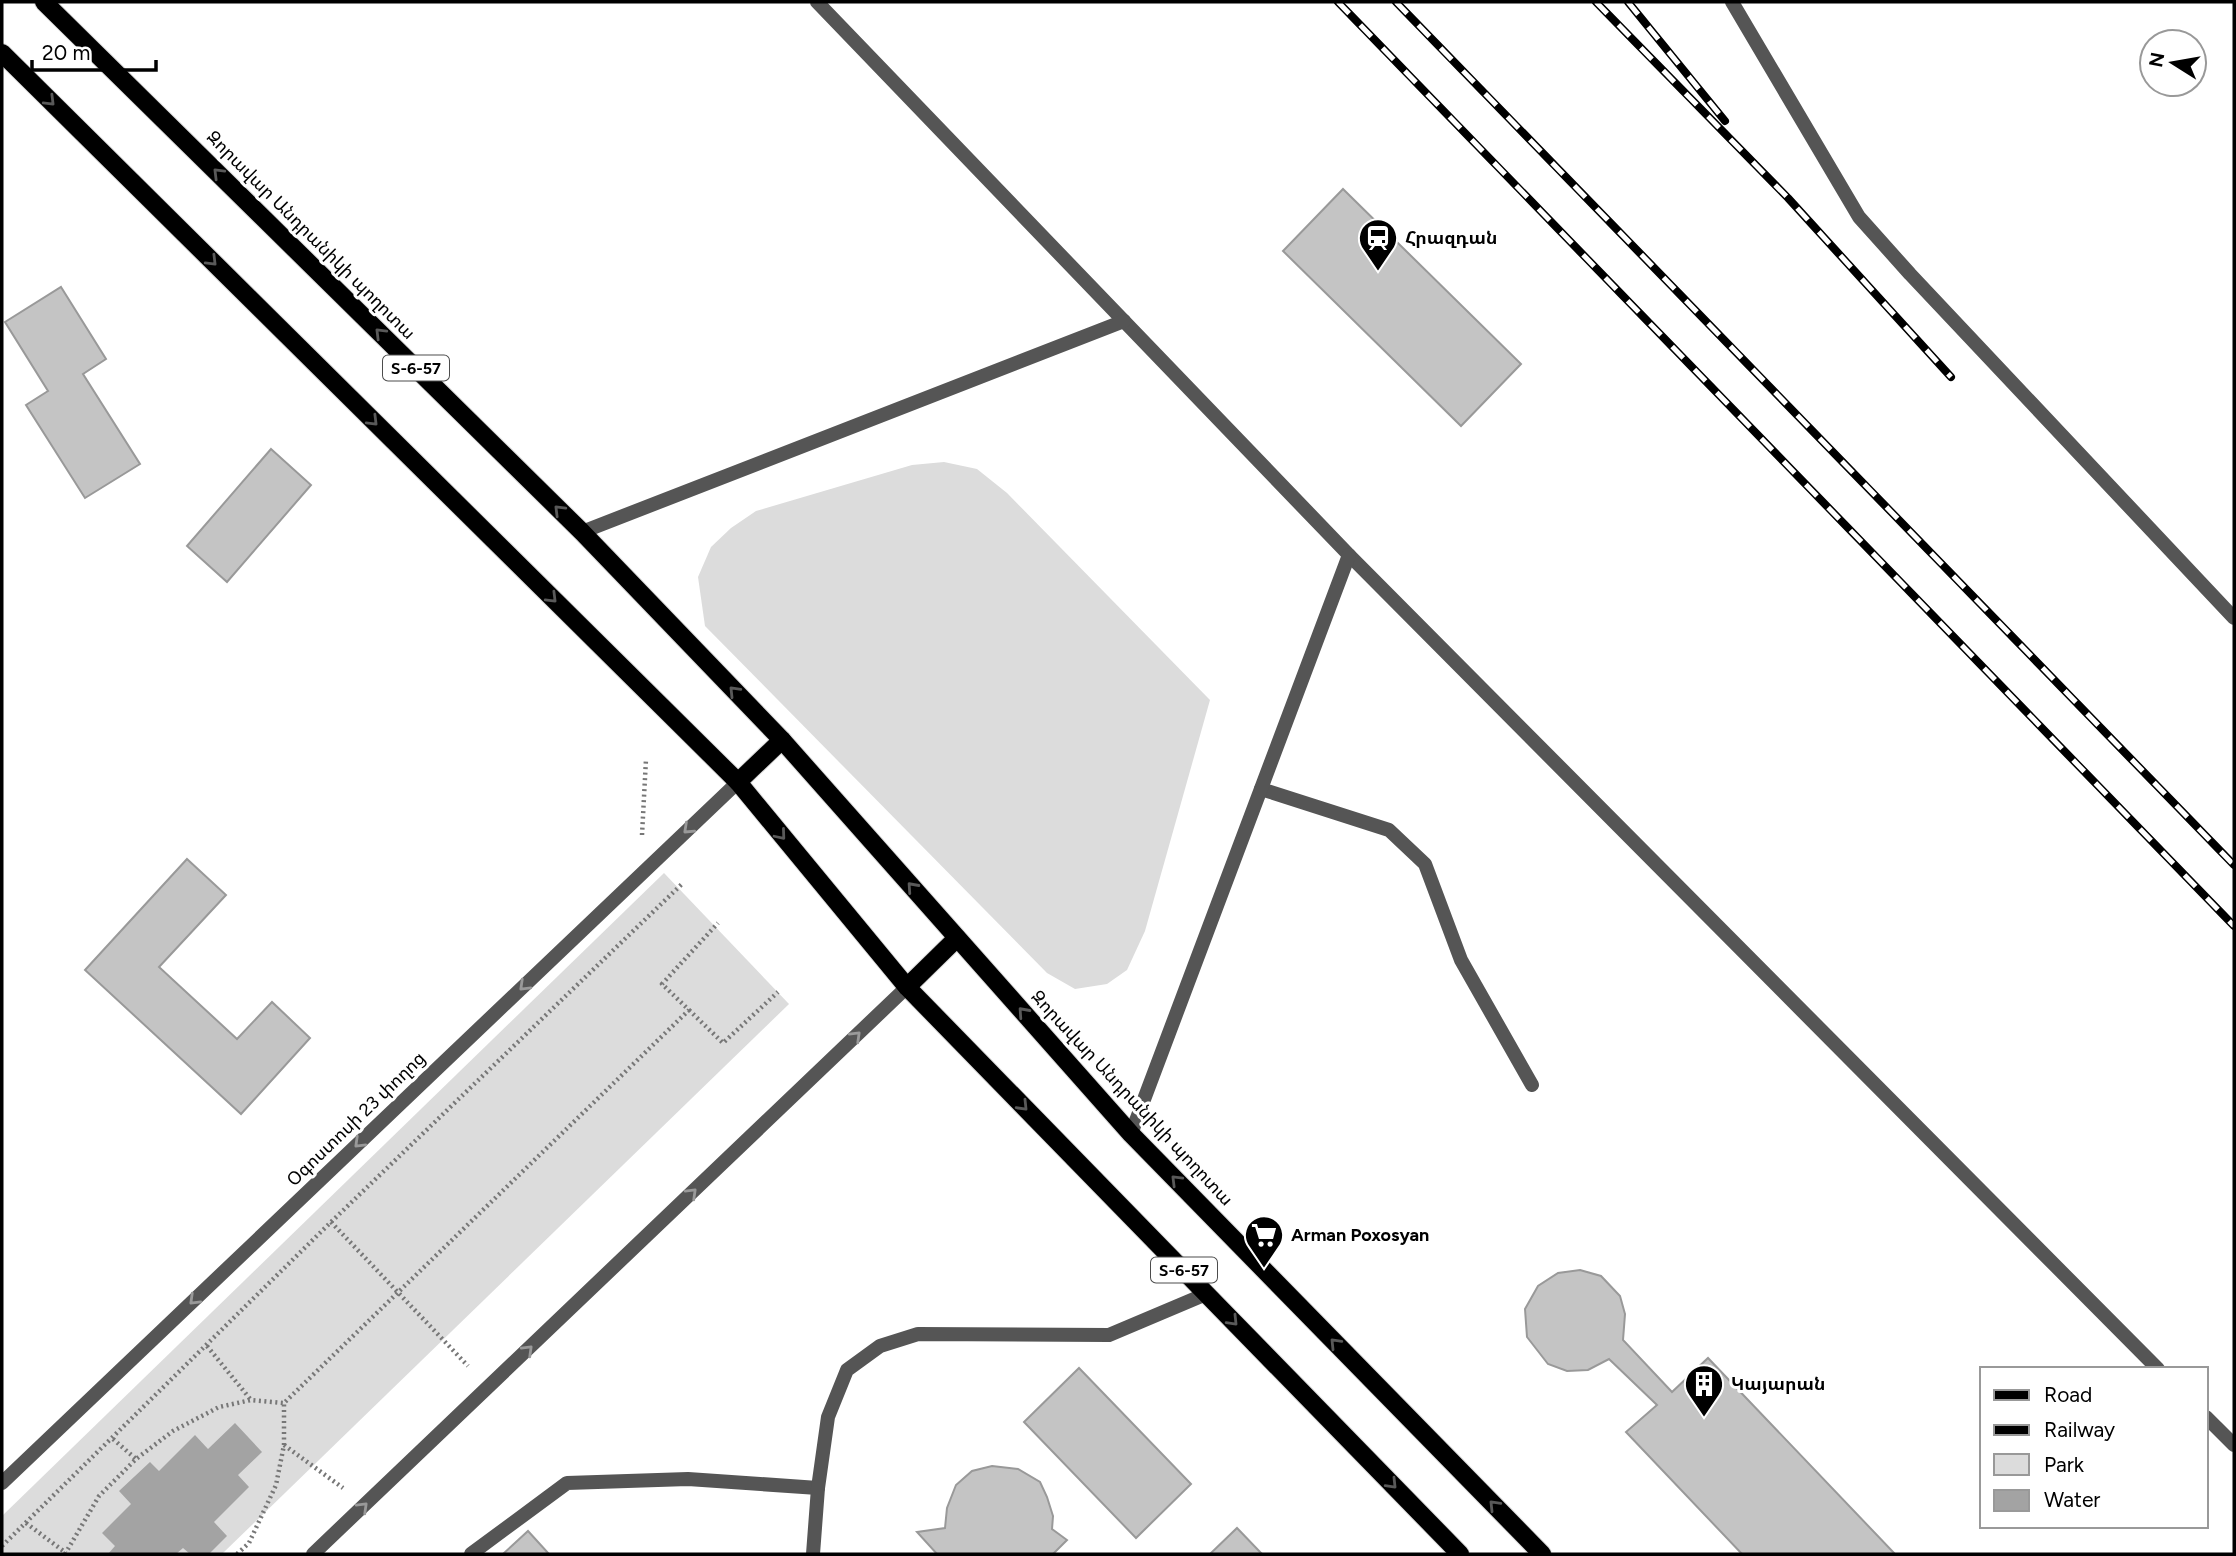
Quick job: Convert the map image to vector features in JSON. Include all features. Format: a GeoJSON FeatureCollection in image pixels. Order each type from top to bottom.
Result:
{"type":"FeatureCollection","features":[{"type":"Feature","properties":{"kind":"main road","name":"Զորավար Անդրանիկի պողոտա"},"geometry":{"type":"LineString","coordinates":[[44,2],[582,532],[782,740],[1131,1134],[1542,1554]]}},
{"type":"Feature","properties":{"kind":"main road","name":"Տ-6-57"},"geometry":{"type":"LineString","coordinates":[[2,53],[738,782],[907,987],[1460,1554]]}},
{"type":"Feature","properties":{"kind":"main road"},"geometry":{"type":"LineString","coordinates":[[738,782],[782,740]]}},
{"type":"Feature","properties":{"kind":"main road"},"geometry":{"type":"LineString","coordinates":[[907,987],[957,938]]}},
{"type":"Feature","properties":{"kind":"street"},"geometry":{"type":"LineString","coordinates":[[817,2],[1349,555],[2156,1367]]}},
{"type":"Feature","properties":{"kind":"street"},"geometry":{"type":"LineString","coordinates":[[1732,2],[1859,217],[2234,618]]}},
{"type":"Feature","properties":{"kind":"street"},"geometry":{"type":"LineString","coordinates":[[582,532],[1124,321]]}},
{"type":"Feature","properties":{"kind":"street"},"geometry":{"type":"LineString","coordinates":[[1131,1134],[1349,555]]}},
{"type":"Feature","properties":{"kind":"street","name":"Օգոստոսի 23 փողոց"},"geometry":{"type":"LineString","coordinates":[[2,1483],[738,782]]}},
{"type":"Feature","properties":{"kind":"street"},"geometry":{"type":"LineString","coordinates":[[1261,789],[1389,830],[1425,864],[1461,960],[1532,1085]]}},
{"type":"Feature","properties":{"kind":"street"},"geometry":{"type":"LineString","coordinates":[[313,1554],[907,987]]}},
{"type":"Feature","properties":{"kind":"street"},"geometry":{"type":"LineString","coordinates":[[813,1554],[818,1488],[828,1417],[847,1370],[880,1346],[918,1334],[1109,1335],[1206,1294]]}},
{"type":"Feature","properties":{"kind":"street"},"geometry":{"type":"LineString","coordinates":[[2208,1419],[2234,1445]]}},
{"type":"Feature","properties":{"kind":"street"},"geometry":{"type":"LineString","coordinates":[[471,1554],[567,1483],[688,1479],[818,1488]]}},
{"type":"Feature","properties":{"kind":"path"},"geometry":{"type":"LineString","coordinates":[[642,836],[646,759]]}},
{"type":"Feature","properties":{"kind":"path"},"geometry":{"type":"LineString","coordinates":[[2,1546],[683,883]]}},
{"type":"Feature","properties":{"kind":"path"},"geometry":{"type":"LineString","coordinates":[[718,923],[662,984],[723,1043],[778,992]]}},
{"type":"Feature","properties":{"kind":"path"},"geometry":{"type":"LineString","coordinates":[[237,1554],[250,1543],[276,1485],[284,1445],[284,1403],[689,1010]]}},
{"type":"Feature","properties":{"kind":"path"},"geometry":{"type":"LineString","coordinates":[[331,1223],[489,1387]]}},
{"type":"Feature","properties":{"kind":"path"},"geometry":{"type":"LineString","coordinates":[[207,1346],[251,1400]]}},
{"type":"Feature","properties":{"kind":"path"},"geometry":{"type":"LineString","coordinates":[[26,1523],[66,1554],[99,1496],[136,1460],[173,1431],[219,1407],[251,1400],[284,1403]]}},
{"type":"Feature","properties":{"kind":"path"},"geometry":{"type":"LineString","coordinates":[[113,1438],[136,1460]]}},
{"type":"Feature","properties":{"kind":"path"},"geometry":{"type":"LineString","coordinates":[[284,1445],[350,1493]]}},
{"type":"Feature","properties":{"kind":"green space"},"geometry":{"type":"Polygon","coordinates":[[[944,462],[977,469],[1007,493],[1210,700],[1145,931],[1127,970],[1107,984],[1075,989],[1047,973],[705,626],[698,577],[711,547],[731,528],[756,511],[912,465],[944,462]]]}},
{"type":"Feature","properties":{"kind":"green space"},"geometry":{"type":"Polygon","coordinates":[[[664,873],[789,1004],[222,1554],[2,1554],[2,1516],[664,873]]]}},
{"type":"Feature","properties":{"kind":"water"},"geometry":{"type":"Polygon","coordinates":[[[235,1423],[262,1452],[238,1475],[249,1487],[214,1522],[227,1536],[209,1554],[190,1554],[183,1548],[176,1554],[108,1554],[115,1546],[102,1533],[131,1504],[119,1491],[150,1462],[159,1471],[195,1435],[208,1449],[235,1423]]]}},
{"type":"Feature","properties":{"kind":"building"},"geometry":{"type":"Polygon","coordinates":[[[1343,189],[1521,364],[1461,426],[1283,251],[1343,189]]]}},
{"type":"Feature","properties":{"kind":"building"},"geometry":{"type":"Polygon","coordinates":[[[61,287],[106,359],[83,374],[140,464],[85,498],[26,405],[48,391],[5,322],[61,287]]]}},
{"type":"Feature","properties":{"kind":"building"},"geometry":{"type":"Polygon","coordinates":[[[271,449],[311,485],[227,582],[187,546],[271,449]]]}},
{"type":"Feature","properties":{"kind":"building"},"geometry":{"type":"Polygon","coordinates":[[[187,859],[226,895],[159,967],[237,1039],[272,1002],[310,1038],[241,1114],[85,970],[187,859]]]}},
{"type":"Feature","properties":{"kind":"building","name":"Կայարան"},"geometry":{"type":"Polygon","coordinates":[[[1580,1270],[1601,1276],[1620,1296],[1625,1314],[1623,1340],[1672,1392],[1708,1358],[1895,1554],[1742,1554],[1626,1432],[1657,1405],[1609,1359],[1588,1370],[1567,1371],[1548,1364],[1527,1337],[1525,1309],[1538,1286],[1558,1273],[1580,1270]]]}},
{"type":"Feature","properties":{"kind":"building"},"geometry":{"type":"Polygon","coordinates":[[[1079,1368],[1191,1484],[1136,1538],[1024,1422],[1079,1368]]]}},
{"type":"Feature","properties":{"kind":"building"},"geometry":{"type":"Polygon","coordinates":[[[992,1466],[1018,1469],[1040,1482],[1053,1516],[1052,1529],[1067,1540],[1053,1554],[937,1554],[917,1532],[945,1528],[947,1508],[956,1485],[972,1471],[992,1466]]]}},
{"type":"Feature","properties":{"kind":"building"},"geometry":{"type":"Polygon","coordinates":[[[1237,1528],[1262,1554],[1210,1554],[1237,1528]]]}},
{"type":"Feature","properties":{"kind":"building"},"geometry":{"type":"Polygon","coordinates":[[[528,1531],[549,1554],[503,1554],[528,1531]]]}},
{"type":"Feature","properties":{"kind":"railway"},"geometry":{"type":"LineString","coordinates":[[1338,2],[2234,926]]}},
{"type":"Feature","properties":{"kind":"railway"},"geometry":{"type":"LineString","coordinates":[[1396,2],[2234,865]]}},
{"type":"Feature","properties":{"kind":"railway"},"geometry":{"type":"LineString","coordinates":[[1596,2],[1788,198],[1951,377]]}},
{"type":"Feature","properties":{"kind":"railway"},"geometry":{"type":"LineString","coordinates":[[1628,2],[1725,121]]}},
{"type":"Feature","properties":{"kind":"place","name":"Հրազդան"},"geometry":{"type":"Point","coordinates":[1378,272]}},
{"type":"Feature","properties":{"kind":"place","name":"Arman Poxosyan"},"geometry":{"type":"Point","coordinates":[1264,1269]}},
{"type":"Feature","properties":{"kind":"place","name":"Կայարան"},"geometry":{"type":"Point","coordinates":[1704,1418]}}]}
